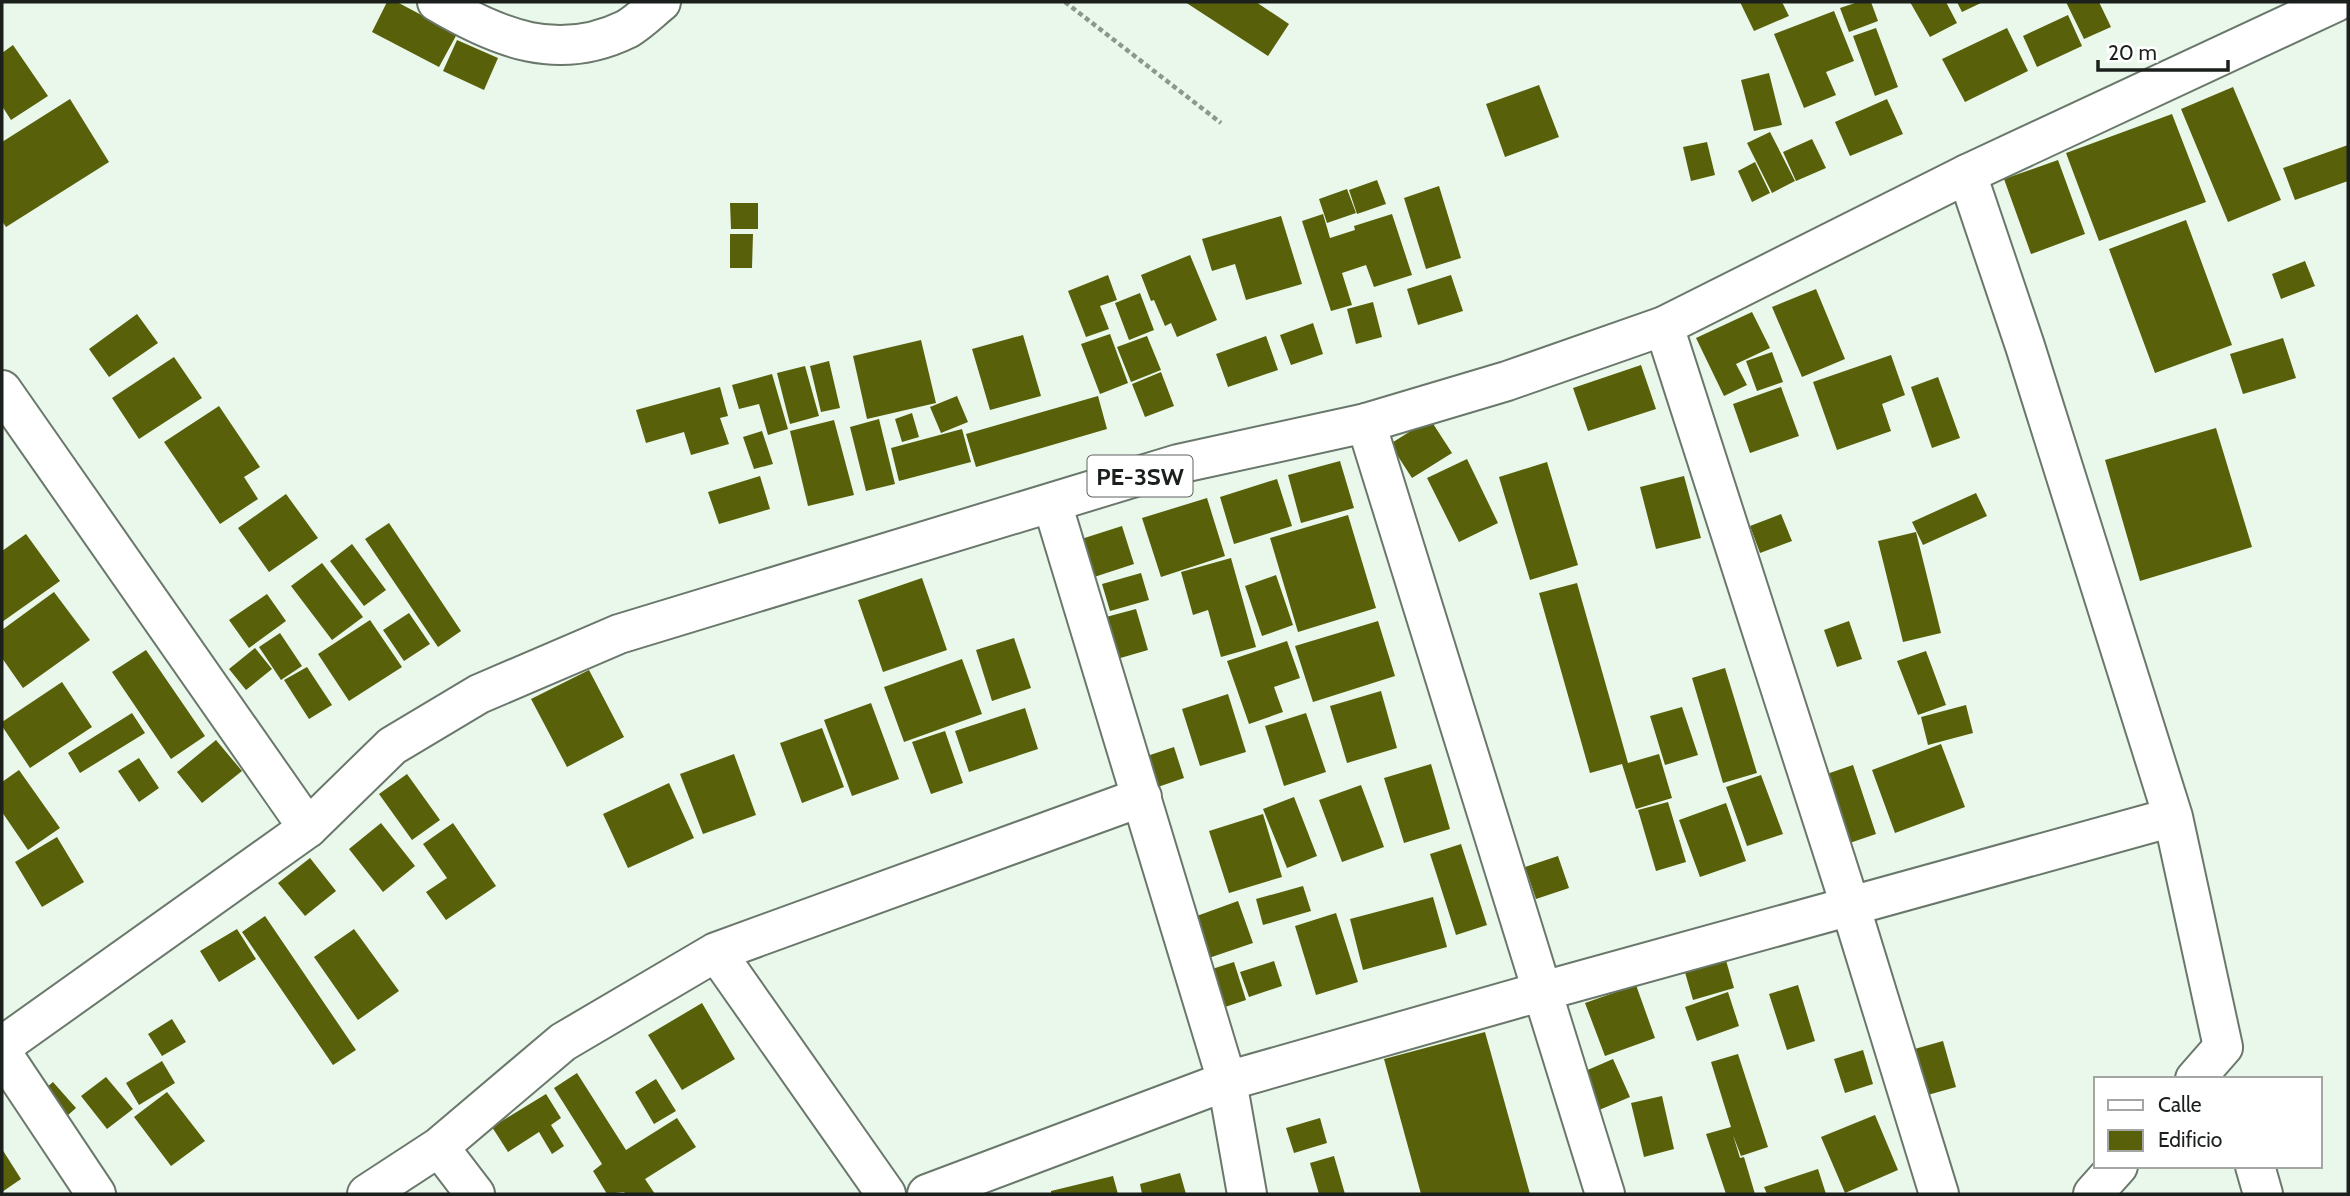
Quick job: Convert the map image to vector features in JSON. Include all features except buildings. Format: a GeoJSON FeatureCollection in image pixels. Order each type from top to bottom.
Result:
{"type":"FeatureCollection","features":[{"type":"Feature","properties":{"kind":"street"},"geometry":{"type":"LineString","coordinates":[[437,2],[475,24],[532,44],[584,45],[628,28],[661,2]]}},
{"type":"Feature","properties":{"kind":"street","name":"PE-3SW"},"geometry":{"type":"LineString","coordinates":[[2,1046],[308,828],[392,746],[479,694],[619,634],[1178,464],[1366,423],[1507,381],[1664,326],[1966,174],[2336,2]]}},
{"type":"Feature","properties":{"kind":"street"},"geometry":{"type":"LineString","coordinates":[[1966,174],[2025,346],[2173,817],[2227,1063],[2199,1077]]}},
{"type":"Feature","properties":{"kind":"street"},"geometry":{"type":"LineString","coordinates":[[1664,326],[1850,905],[1939,1194]]}},
{"type":"Feature","properties":{"kind":"street"},"geometry":{"type":"LineString","coordinates":[[2,390],[308,828]]}},
{"type":"Feature","properties":{"kind":"street"},"geometry":{"type":"LineString","coordinates":[[1366,423],[1605,1194]]}},
{"type":"Feature","properties":{"kind":"street"},"geometry":{"type":"LineString","coordinates":[[1052,503],[1227,1082],[1247,1194]]}},
{"type":"Feature","properties":{"kind":"street"},"geometry":{"type":"LineString","coordinates":[[366,1194],[439,1147],[563,1042],[716,951],[1142,797]]}},
{"type":"Feature","properties":{"kind":"street"},"geometry":{"type":"LineString","coordinates":[[927,1194],[1227,1082],[1850,905],[2173,817]]}},
{"type":"Feature","properties":{"kind":"street"},"geometry":{"type":"LineString","coordinates":[[716,951],[886,1194]]}},
{"type":"Feature","properties":{"kind":"street"},"geometry":{"type":"LineString","coordinates":[[2,1053],[96,1194]]}},
{"type":"Feature","properties":{"kind":"street"},"geometry":{"type":"LineString","coordinates":[[439,1147],[475,1194]]}},
{"type":"Feature","properties":{"kind":"street"},"geometry":{"type":"LineString","coordinates":[[2093,1194],[2116,1168]]}},
{"type":"Feature","properties":{"kind":"street"},"geometry":{"type":"LineString","coordinates":[[2256,1168],[2263,1194]]}},
{"type":"Feature","properties":{"kind":"path"},"geometry":{"type":"LineString","coordinates":[[1065,2],[1221,123]]}}]}
